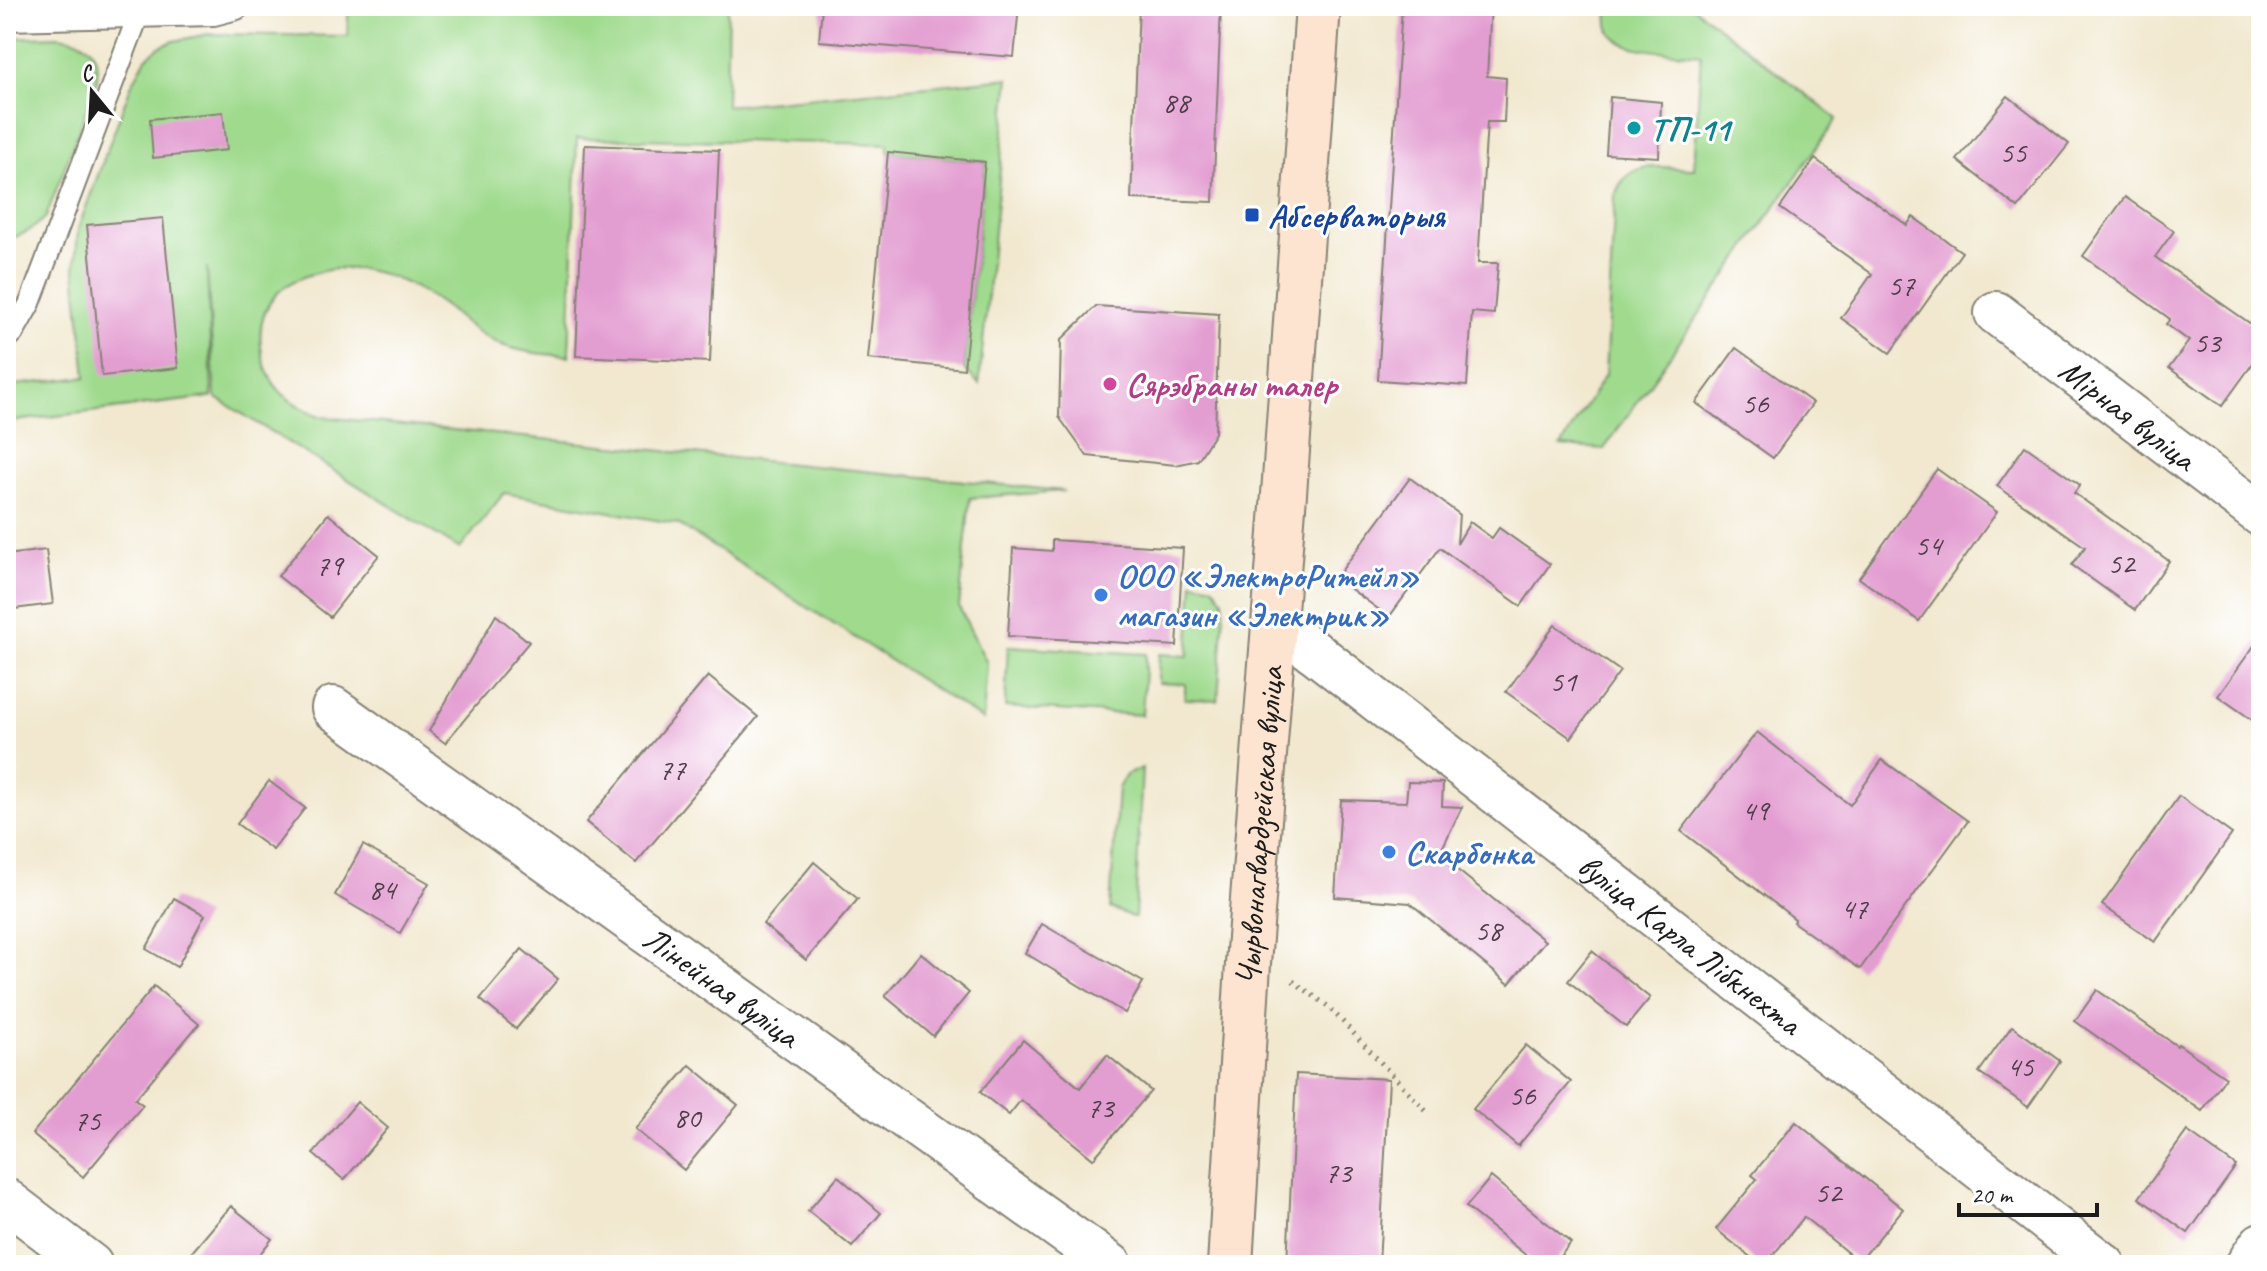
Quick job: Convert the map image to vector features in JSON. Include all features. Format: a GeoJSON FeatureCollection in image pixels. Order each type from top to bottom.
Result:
{"type":"FeatureCollection","features":[{"type":"Feature","properties":{"kind":"main road","name":"Чырвонагвардзейская вуліца"},"geometry":{"type":"LineString","coordinates":[[1230,1265],[1248,964],[1318,6]]}},
{"type":"Feature","properties":{"kind":"street","name":"Мірная вуліца"},"geometry":{"type":"LineString","coordinates":[[1996,313],[2261,515]]}},
{"type":"Feature","properties":{"kind":"street","name":"вуліца Карла Лібкнехта"},"geometry":{"type":"LineString","coordinates":[[1275,624],[2104,1265]]}},
{"type":"Feature","properties":{"kind":"street","name":"Лінейная вуліца"},"geometry":{"type":"LineString","coordinates":[[333,708],[1111,1265]]}},
{"type":"Feature","properties":{"kind":"street"},"geometry":{"type":"LineString","coordinates":[[6,1200],[91,1265]]}},
{"type":"Feature","properties":{"kind":"street"},"geometry":{"type":"LineString","coordinates":[[2247,1265],[2261,1244]]}},
{"type":"Feature","properties":{"kind":"lane"},"geometry":{"type":"LineString","coordinates":[[6,20],[214,15],[241,6]]}},
{"type":"Feature","properties":{"kind":"lane"},"geometry":{"type":"LineString","coordinates":[[6,340],[30,303],[138,16]]}},
{"type":"Feature","properties":{"kind":"path"},"geometry":{"type":"LineString","coordinates":[[1248,964],[1289,978],[1329,1007],[1427,1112]]}},
{"type":"Feature","properties":{"kind":"green space"},"geometry":{"type":"Polygon","coordinates":[[[348,6],[728,6],[726,106],[1009,78],[979,384],[964,369],[985,162],[888,152],[888,144],[577,138],[569,356],[524,351],[497,343],[417,289],[385,275],[351,269],[316,273],[278,292],[264,314],[260,334],[265,364],[272,381],[298,406],[323,417],[1064,491],[970,498],[959,607],[987,663],[983,720],[678,524],[504,493],[460,549],[215,397],[207,268],[212,397],[6,422],[6,386],[86,377],[75,270],[78,229],[131,86],[146,58],[159,47],[174,41],[209,34],[348,36],[348,6]]]}},
{"type":"Feature","properties":{"kind":"green space"},"geometry":{"type":"Polygon","coordinates":[[[1608,6],[1692,6],[1837,119],[1604,449],[1561,446],[1605,375],[1615,196],[1621,183],[1637,170],[1658,167],[1694,169],[1701,54],[1627,45],[1610,31],[1608,6]]]}},
{"type":"Feature","properties":{"kind":"green space"},"geometry":{"type":"Polygon","coordinates":[[[58,36],[77,40],[90,48],[96,61],[97,81],[46,217],[28,231],[6,239],[6,38],[58,36]]]}},
{"type":"Feature","properties":{"kind":"green space"},"geometry":{"type":"Polygon","coordinates":[[[1193,582],[1214,586],[1223,600],[1218,700],[1185,699],[1185,684],[1158,683],[1159,654],[1188,656],[1193,582]]]}},
{"type":"Feature","properties":{"kind":"green space"},"geometry":{"type":"Polygon","coordinates":[[[1008,646],[1146,654],[1142,715],[1005,707],[1008,646]]]}},
{"type":"Feature","properties":{"kind":"green space"},"geometry":{"type":"Polygon","coordinates":[[[1142,768],[1135,918],[1110,908],[1118,788],[1126,775],[1142,768]]]}},
{"type":"Feature","properties":{"kind":"building"},"geometry":{"type":"Polygon","coordinates":[[[822,6],[1019,6],[1014,57],[819,41],[822,6]]]}},
{"type":"Feature","properties":{"kind":"building"},"geometry":{"type":"Polygon","coordinates":[[[1139,6],[1221,6],[1213,202],[1131,199],[1139,6]]]}},
{"type":"Feature","properties":{"kind":"building"},"geometry":{"type":"Polygon","coordinates":[[[1402,6],[1491,6],[1487,76],[1506,78],[1504,122],[1487,122],[1478,263],[1498,263],[1494,314],[1472,312],[1467,386],[1378,380],[1402,6]]]}},
{"type":"Feature","properties":{"kind":"building"},"geometry":{"type":"Polygon","coordinates":[[[2008,96],[2069,144],[2018,208],[1957,160],[2008,96]]]}},
{"type":"Feature","properties":{"kind":"building","name":"ТП-11"},"geometry":{"type":"Polygon","coordinates":[[[1610,97],[1661,102],[1659,157],[1606,154],[1610,97]]]}},
{"type":"Feature","properties":{"kind":"building"},"geometry":{"type":"Polygon","coordinates":[[[223,112],[227,150],[153,158],[150,119],[223,112]]]}},
{"type":"Feature","properties":{"kind":"building"},"geometry":{"type":"Polygon","coordinates":[[[585,145],[719,150],[710,362],[576,356],[585,145]]]}},
{"type":"Feature","properties":{"kind":"building"},"geometry":{"type":"Polygon","coordinates":[[[888,152],[985,162],[964,369],[868,359],[888,152]]]}},
{"type":"Feature","properties":{"kind":"building"},"geometry":{"type":"Polygon","coordinates":[[[1815,159],[1907,225],[1913,217],[1962,252],[1890,353],[1841,318],[1872,274],[1780,208],[1815,159]]]}},
{"type":"Feature","properties":{"kind":"building"},"geometry":{"type":"Polygon","coordinates":[[[2125,197],[2174,231],[2155,257],[2261,331],[2261,352],[2222,406],[2169,368],[2189,341],[2166,324],[2170,319],[2083,256],[2125,197]]]}},
{"type":"Feature","properties":{"kind":"building"},"geometry":{"type":"Polygon","coordinates":[[[163,218],[178,368],[102,376],[87,225],[163,218]]]}},
{"type":"Feature","properties":{"kind":"building"},"geometry":{"type":"Polygon","coordinates":[[[1096,306],[1219,314],[1215,433],[1198,460],[1176,465],[1087,456],[1059,417],[1061,340],[1096,306]]]}},
{"type":"Feature","properties":{"kind":"building"},"geometry":{"type":"Polygon","coordinates":[[[1736,348],[1813,403],[1773,458],[1696,403],[1736,348]]]}},
{"type":"Feature","properties":{"kind":"building"},"geometry":{"type":"Polygon","coordinates":[[[2025,446],[2080,485],[2074,493],[2169,561],[2135,610],[2072,565],[2085,547],[1997,486],[2025,446]]]}},
{"type":"Feature","properties":{"kind":"building"},"geometry":{"type":"Polygon","coordinates":[[[1937,469],[1997,512],[1919,621],[1859,578],[1937,469]]]}},
{"type":"Feature","properties":{"kind":"building"},"geometry":{"type":"Polygon","coordinates":[[[1410,478],[1459,514],[1457,544],[1470,522],[1492,538],[1499,528],[1550,564],[1521,606],[1440,548],[1389,617],[1336,578],[1410,478]]]}},
{"type":"Feature","properties":{"kind":"building"},"geometry":{"type":"Polygon","coordinates":[[[328,514],[379,555],[330,617],[278,576],[328,514]]]}},
{"type":"Feature","properties":{"kind":"building"},"geometry":{"type":"Polygon","coordinates":[[[1052,540],[1183,548],[1177,646],[1008,636],[1013,548],[1052,551],[1052,540]]]}},
{"type":"Feature","properties":{"kind":"building"},"geometry":{"type":"Polygon","coordinates":[[[46,550],[53,604],[6,610],[6,555],[46,550]]]}},
{"type":"Feature","properties":{"kind":"building"},"geometry":{"type":"Polygon","coordinates":[[[496,615],[529,642],[445,743],[429,731],[496,615]]]}},
{"type":"Feature","properties":{"kind":"building"},"geometry":{"type":"Polygon","coordinates":[[[1555,625],[1620,671],[1571,738],[1506,692],[1555,625]]]}},
{"type":"Feature","properties":{"kind":"building"},"geometry":{"type":"Polygon","coordinates":[[[2261,636],[2261,726],[2218,696],[2261,636]]]}},
{"type":"Feature","properties":{"kind":"building"},"geometry":{"type":"Polygon","coordinates":[[[708,676],[758,717],[636,863],[586,822],[708,676]]]}},
{"type":"Feature","properties":{"kind":"building"},"geometry":{"type":"Polygon","coordinates":[[[1757,732],[1850,805],[1882,760],[1968,821],[1860,969],[1793,922],[1795,919],[1681,831],[1757,732]]]}},
{"type":"Feature","properties":{"kind":"building"},"geometry":{"type":"Polygon","coordinates":[[[269,781],[305,808],[273,850],[237,824],[269,781]]]}},
{"type":"Feature","properties":{"kind":"building"},"geometry":{"type":"Polygon","coordinates":[[[1408,782],[1443,783],[1442,806],[1462,807],[1439,855],[1545,941],[1509,984],[1410,903],[1335,897],[1341,800],[1406,802],[1408,782]]]}},
{"type":"Feature","properties":{"kind":"building"},"geometry":{"type":"Polygon","coordinates":[[[2179,796],[2232,834],[2155,942],[2102,905],[2179,796]]]}},
{"type":"Feature","properties":{"kind":"building"},"geometry":{"type":"Polygon","coordinates":[[[363,845],[429,883],[400,933],[335,895],[363,845]]]}},
{"type":"Feature","properties":{"kind":"building"},"geometry":{"type":"Polygon","coordinates":[[[814,862],[858,899],[806,960],[763,924],[814,862]]]}},
{"type":"Feature","properties":{"kind":"building"},"geometry":{"type":"Polygon","coordinates":[[[174,898],[205,915],[177,967],[146,949],[174,898]]]}},
{"type":"Feature","properties":{"kind":"building"},"geometry":{"type":"Polygon","coordinates":[[[1042,924],[1143,982],[1125,1013],[1025,953],[1042,924]]]}},
{"type":"Feature","properties":{"kind":"building"},"geometry":{"type":"Polygon","coordinates":[[[522,949],[558,979],[516,1029],[480,999],[522,949]]]}},
{"type":"Feature","properties":{"kind":"building"},"geometry":{"type":"Polygon","coordinates":[[[1592,951],[1650,998],[1626,1027],[1568,981],[1592,951]]]}},
{"type":"Feature","properties":{"kind":"building"},"geometry":{"type":"Polygon","coordinates":[[[921,953],[969,993],[933,1036],[885,996],[921,953]]]}},
{"type":"Feature","properties":{"kind":"building"},"geometry":{"type":"Polygon","coordinates":[[[154,986],[199,1024],[135,1099],[143,1105],[83,1177],[32,1134],[154,986]]]}},
{"type":"Feature","properties":{"kind":"building"},"geometry":{"type":"Polygon","coordinates":[[[2097,990],[2226,1077],[2202,1111],[2075,1021],[2097,990]]]}},
{"type":"Feature","properties":{"kind":"building"},"geometry":{"type":"Polygon","coordinates":[[[2012,1026],[2060,1061],[2028,1107],[1979,1072],[2012,1026]]]}},
{"type":"Feature","properties":{"kind":"building"},"geometry":{"type":"Polygon","coordinates":[[[1023,1040],[1080,1088],[1107,1055],[1151,1091],[1093,1159],[1021,1100],[1009,1115],[980,1092],[1023,1040]]]}},
{"type":"Feature","properties":{"kind":"building"},"geometry":{"type":"Polygon","coordinates":[[[1526,1045],[1571,1082],[1518,1146],[1473,1109],[1526,1045]]]}},
{"type":"Feature","properties":{"kind":"building"},"geometry":{"type":"Polygon","coordinates":[[[690,1065],[738,1105],[684,1170],[635,1129],[690,1065]]]}},
{"type":"Feature","properties":{"kind":"building"},"geometry":{"type":"Polygon","coordinates":[[[1296,1074],[1389,1079],[1379,1265],[1287,1265],[1296,1074]]]}},
{"type":"Feature","properties":{"kind":"building"},"geometry":{"type":"Polygon","coordinates":[[[357,1102],[388,1128],[344,1180],[313,1154],[357,1102]]]}},
{"type":"Feature","properties":{"kind":"building"},"geometry":{"type":"Polygon","coordinates":[[[1796,1122],[1903,1209],[1859,1262],[1804,1217],[1765,1265],[1760,1265],[1716,1229],[1757,1179],[1752,1175],[1796,1122]]]}},
{"type":"Feature","properties":{"kind":"building"},"geometry":{"type":"Polygon","coordinates":[[[2187,1131],[2236,1166],[2188,1233],[2139,1198],[2187,1131]]]}},
{"type":"Feature","properties":{"kind":"building"},"geometry":{"type":"Polygon","coordinates":[[[838,1176],[881,1213],[852,1247],[808,1211],[838,1176]]]}},
{"type":"Feature","properties":{"kind":"building"},"geometry":{"type":"Polygon","coordinates":[[[1491,1177],[1571,1243],[1553,1265],[1538,1265],[1466,1207],[1491,1177]]]}},
{"type":"Feature","properties":{"kind":"building"},"geometry":{"type":"Polygon","coordinates":[[[231,1206],[272,1239],[251,1265],[181,1265],[231,1206]]]}},
{"type":"Feature","properties":{"kind":"place","name":"ТП-11"},"geometry":{"type":"Point","coordinates":[1634,128]}},
{"type":"Feature","properties":{"kind":"place","name":"Абсерваторыя"},"geometry":{"type":"Point","coordinates":[1252,215]}},
{"type":"Feature","properties":{"kind":"place","name":"Сярэбраны талер"},"geometry":{"type":"Point","coordinates":[1110,384]}},
{"type":"Feature","properties":{"kind":"place","name":"ООО «ЭлектроРитейл» магазин «Электрик»"},"geometry":{"type":"Point","coordinates":[1101,595]}},
{"type":"Feature","properties":{"kind":"place","name":"Скарбонка"},"geometry":{"type":"Point","coordinates":[1389,852]}}]}
